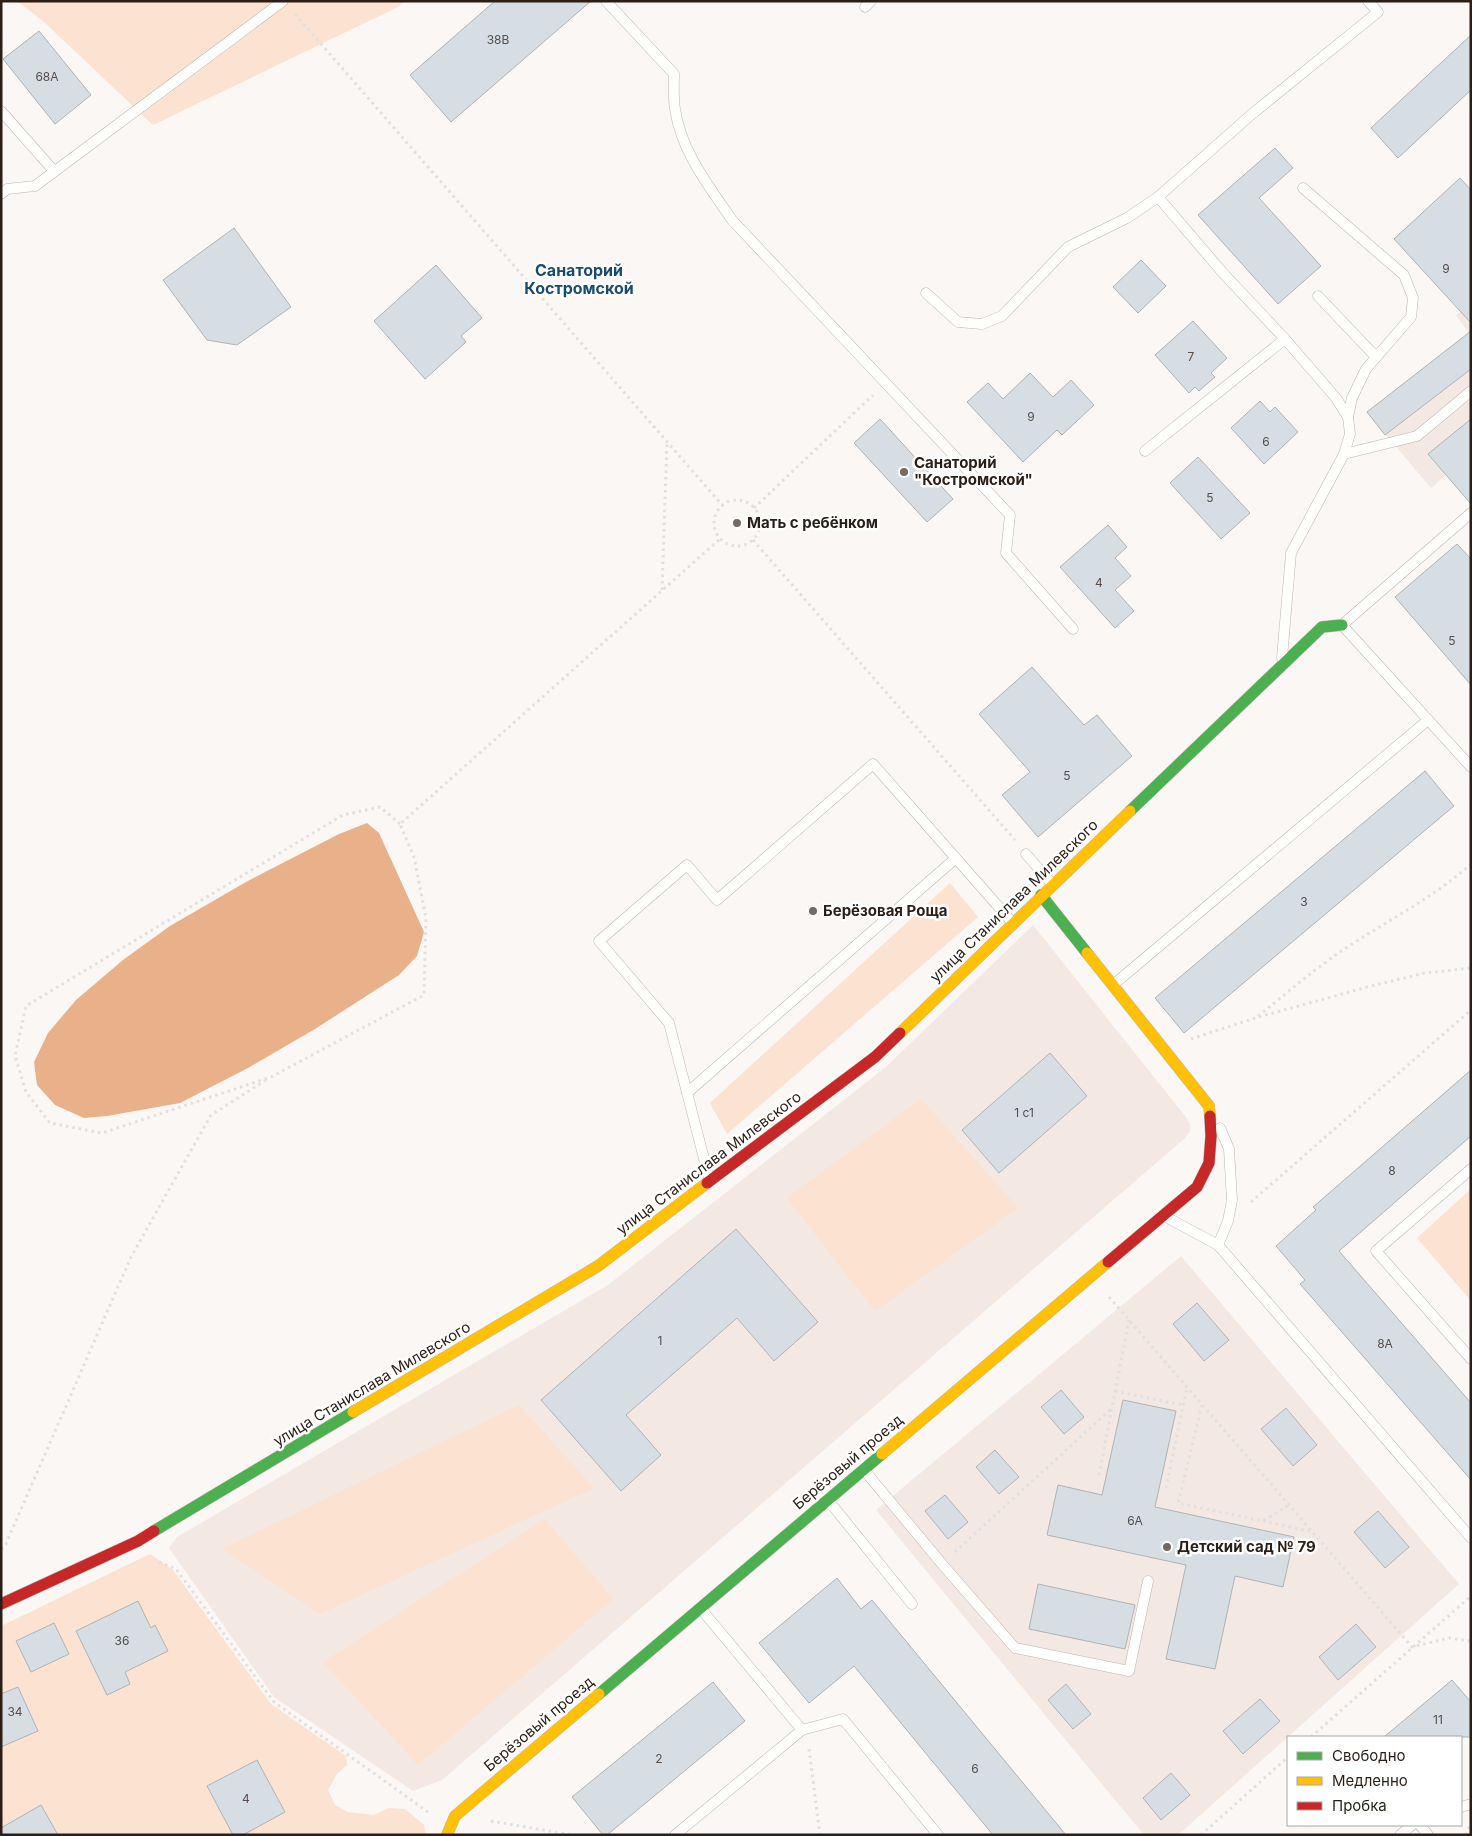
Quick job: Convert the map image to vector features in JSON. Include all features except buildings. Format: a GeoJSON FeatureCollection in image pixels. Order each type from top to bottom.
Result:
{"type":"FeatureCollection","features":[{"type":"Feature","properties":{"kind":"street","name":"улица Станислава Милевского"},"geometry":{"type":"LineString","coordinates":[[1,1604],[138,1541],[598,1266],[875,1057],[1041,895],[1322,627],[1342,625]]}},
{"type":"Feature","properties":{"kind":"street"},"geometry":{"type":"LineString","coordinates":[[1041,895],[1209,1106]]}},
{"type":"Feature","properties":{"kind":"street","name":"Берёзовый проезд"},"geometry":{"type":"LineString","coordinates":[[455,1816],[1197,1187],[1209,1163],[1211,1136],[1209,1106]]}},
{"type":"Feature","properties":{"kind":"street"},"geometry":{"type":"LineString","coordinates":[[447,1835],[455,1816]]}},
{"type":"Feature","properties":{"kind":"lane"},"geometry":{"type":"LineString","coordinates":[[606,1],[674,74],[675,108],[683,142],[704,179],[732,220],[1010,515],[1006,553],[1073,629]]}},
{"type":"Feature","properties":{"kind":"lane"},"geometry":{"type":"LineString","coordinates":[[926,293],[958,322],[982,324],[1002,316],[1068,247],[1128,218],[1158,197],[1252,114],[1378,12],[1368,1]]}},
{"type":"Feature","properties":{"kind":"lane"},"geometry":{"type":"LineString","coordinates":[[1,194],[7,188],[35,186],[286,5]]}},
{"type":"Feature","properties":{"kind":"lane"},"geometry":{"type":"LineString","coordinates":[[1,111],[54,171]]}},
{"type":"Feature","properties":{"kind":"lane"},"geometry":{"type":"LineString","coordinates":[[1282,666],[1291,553],[1344,454],[1350,434],[1348,417],[1356,390],[1366,369],[1411,317],[1413,298],[1404,275],[1303,188]]}},
{"type":"Feature","properties":{"kind":"lane"},"geometry":{"type":"LineString","coordinates":[[1158,197],[1223,273],[1285,339],[1336,398],[1348,417]]}},
{"type":"Feature","properties":{"kind":"lane"},"geometry":{"type":"LineString","coordinates":[[1318,296],[1376,357]]}},
{"type":"Feature","properties":{"kind":"lane"},"geometry":{"type":"LineString","coordinates":[[1144,451],[1285,339]]}},
{"type":"Feature","properties":{"kind":"lane"},"geometry":{"type":"LineString","coordinates":[[1344,454],[1417,436],[1471,391]]}},
{"type":"Feature","properties":{"kind":"lane"},"geometry":{"type":"LineString","coordinates":[[1470,516],[1342,625],[1471,767]]}},
{"type":"Feature","properties":{"kind":"lane"},"geometry":{"type":"LineString","coordinates":[[1113,985],[1428,720]]}},
{"type":"Feature","properties":{"kind":"lane"},"geometry":{"type":"LineString","coordinates":[[710,1182],[668,1023],[599,941],[686,864],[718,900],[873,764],[1013,922]]}},
{"type":"Feature","properties":{"kind":"lane"},"geometry":{"type":"LineString","coordinates":[[1026,854],[1053,884]]}},
{"type":"Feature","properties":{"kind":"lane"},"geometry":{"type":"LineString","coordinates":[[687,1094],[956,858]]}},
{"type":"Feature","properties":{"kind":"lane"},"geometry":{"type":"LineString","coordinates":[[1209,1106],[1229,1148],[1232,1200],[1228,1221],[1218,1245]]}},
{"type":"Feature","properties":{"kind":"lane"},"geometry":{"type":"LineString","coordinates":[[1471,1169],[1376,1252],[1471,1359]]}},
{"type":"Feature","properties":{"kind":"lane"},"geometry":{"type":"LineString","coordinates":[[1162,1215],[1218,1245],[1471,1538]]}},
{"type":"Feature","properties":{"kind":"lane"},"geometry":{"type":"LineString","coordinates":[[864,1469],[942,1564],[1015,1648],[1129,1671],[1148,1581]]}},
{"type":"Feature","properties":{"kind":"lane"},"geometry":{"type":"LineString","coordinates":[[828,1499],[912,1604]]}},
{"type":"Feature","properties":{"kind":"lane"},"geometry":{"type":"LineString","coordinates":[[700,1607],[802,1730]]}},
{"type":"Feature","properties":{"kind":"lane"},"geometry":{"type":"LineString","coordinates":[[675,1835],[802,1730],[843,1720],[938,1835]]}},
{"type":"Feature","properties":{"kind":"lane"},"geometry":{"type":"LineString","coordinates":[[1400,1835],[1411,1826]]}},
{"type":"Feature","properties":{"kind":"path"},"geometry":{"type":"LineString","coordinates":[[286,5],[723,506]]}},
{"type":"Feature","properties":{"kind":"path"},"geometry":{"type":"LineString","coordinates":[[754,508],[886,383]]}},
{"type":"Feature","properties":{"kind":"path"},"geometry":{"type":"LineString","coordinates":[[662,590],[667,442]]}},
{"type":"Feature","properties":{"kind":"path"},"geometry":{"type":"LineString","coordinates":[[741,500],[754,508],[760,518],[760,526],[757,535],[752,540],[743,545],[734,546],[721,538],[715,528],[715,520],[718,511],[723,506],[732,501],[741,500]]}},
{"type":"Feature","properties":{"kind":"path"},"geometry":{"type":"LineString","coordinates":[[400,824],[721,538]]}},
{"type":"Feature","properties":{"kind":"path"},"geometry":{"type":"LineString","coordinates":[[752,540],[1026,854]]}},
{"type":"Feature","properties":{"kind":"path"},"geometry":{"type":"LineString","coordinates":[[1,1549],[5,1546],[131,1257],[211,1115],[271,1077],[424,995],[426,918],[414,857],[400,824],[380,807],[343,815],[26,1006],[15,1056],[26,1092],[50,1123],[102,1133],[271,1077]]}},
{"type":"Feature","properties":{"kind":"path"},"geometry":{"type":"LineString","coordinates":[[1255,1018],[1342,950],[1405,913],[1450,883],[1471,864]]}},
{"type":"Feature","properties":{"kind":"path"},"geometry":{"type":"LineString","coordinates":[[1156,1039],[1184,1042],[1255,1018],[1371,986],[1425,973],[1471,968]]}},
{"type":"Feature","properties":{"kind":"path"},"geometry":{"type":"LineString","coordinates":[[1228,1221],[1471,1010]]}},
{"type":"Feature","properties":{"kind":"path"},"geometry":{"type":"LineString","coordinates":[[1107,1295],[1412,1647]]}},
{"type":"Feature","properties":{"kind":"path"},"geometry":{"type":"LineString","coordinates":[[1098,1475],[1129,1320]]}},
{"type":"Feature","properties":{"kind":"path"},"geometry":{"type":"LineString","coordinates":[[1166,1488],[1187,1387]]}},
{"type":"Feature","properties":{"kind":"path"},"geometry":{"type":"LineString","coordinates":[[1115,1390],[1183,1405]]}},
{"type":"Feature","properties":{"kind":"path"},"geometry":{"type":"LineString","coordinates":[[1202,1405],[1178,1503],[1313,1532]]}},
{"type":"Feature","properties":{"kind":"path"},"geometry":{"type":"LineString","coordinates":[[942,1564],[1112,1408]]}},
{"type":"Feature","properties":{"kind":"path"},"geometry":{"type":"LineString","coordinates":[[1263,1522],[1289,1505]]}},
{"type":"Feature","properties":{"kind":"path"},"geometry":{"type":"LineString","coordinates":[[138,1541],[150,1558],[176,1568],[274,1702],[427,1812],[455,1816]]}},
{"type":"Feature","properties":{"kind":"path"},"geometry":{"type":"LineString","coordinates":[[1312,1736],[1471,1596]]}},
{"type":"Feature","properties":{"kind":"path"},"geometry":{"type":"LineString","coordinates":[[1412,1647],[1449,1638],[1471,1642]]}},
{"type":"Feature","properties":{"kind":"path"},"geometry":{"type":"LineString","coordinates":[[802,1730],[810,1751],[820,1835]]}},
{"type":"Feature","properties":{"kind":"path"},"geometry":{"type":"LineString","coordinates":[[1200,1835],[1287,1758]]}},
{"type":"Feature","properties":{"kind":"path"},"geometry":{"type":"LineString","coordinates":[[490,1821],[572,1835]]}},
{"type":"Feature","properties":{"kind":"path"},"geometry":{"type":"LineString","coordinates":[[1466,1835],[1471,1822]]}},
{"type":"Feature","properties":{"kind":"shaded area"},"geometry":{"type":"Polygon","coordinates":[[[17,1],[405,1],[398,7],[153,125],[43,21],[17,1]]]}},
{"type":"Feature","properties":{"kind":"shaded area"},"geometry":{"type":"Polygon","coordinates":[[[1471,304],[1471,503],[1446,475],[1431,488],[1367,412],[1469,333],[1456,315],[1471,304]]]}},
{"type":"Feature","properties":{"kind":"shaded area"},"geometry":{"type":"Polygon","coordinates":[[[367,823],[379,833],[424,932],[417,956],[399,975],[315,1029],[248,1068],[180,1103],[107,1116],[84,1118],[55,1105],[37,1085],[34,1062],[48,1033],[76,1000],[123,960],[170,926],[246,882],[339,834],[367,823]]]}},
{"type":"Feature","properties":{"kind":"shaded area"},"geometry":{"type":"Polygon","coordinates":[[[950,883],[978,917],[727,1134],[710,1103],[950,883]]]}},
{"type":"Feature","properties":{"kind":"shaded area"},"geometry":{"type":"Polygon","coordinates":[[[1033,925],[1185,1116],[1190,1124],[1190,1131],[1185,1138],[442,1780],[413,1791],[274,1697],[169,1548],[177,1537],[608,1285],[886,1067],[1033,925]]]}},
{"type":"Feature","properties":{"kind":"shaded area"},"geometry":{"type":"Polygon","coordinates":[[[921,1099],[1018,1208],[875,1311],[787,1198],[921,1099]]]}},
{"type":"Feature","properties":{"kind":"shaded area"},"geometry":{"type":"Polygon","coordinates":[[[1471,1189],[1471,1301],[1417,1238],[1471,1189]]]}},
{"type":"Feature","properties":{"kind":"shaded area","name":"Детский сад № 79"},"geometry":{"type":"Polygon","coordinates":[[[1181,1256],[1459,1584],[1178,1835],[1144,1835],[876,1510],[1181,1256]]]}},
{"type":"Feature","properties":{"kind":"shaded area"},"geometry":{"type":"Polygon","coordinates":[[[519,1405],[594,1488],[320,1614],[222,1549],[519,1405]]]}},
{"type":"Feature","properties":{"kind":"shaded area"},"geometry":{"type":"Polygon","coordinates":[[[545,1519],[613,1599],[418,1765],[323,1662],[545,1519]]]}},
{"type":"Feature","properties":{"kind":"shaded area"},"geometry":{"type":"Polygon","coordinates":[[[150,1554],[173,1570],[271,1704],[346,1756],[347,1765],[337,1774],[328,1790],[335,1805],[348,1812],[374,1815],[389,1808],[405,1809],[424,1825],[426,1835],[1,1835],[1,1626],[150,1554]]]}},
{"type":"Feature","properties":{"kind":"traffic: fast"},"geometry":{"type":"LineString","coordinates":[[1130,811],[1322,627],[1342,625]]}},
{"type":"Feature","properties":{"kind":"traffic: fast"},"geometry":{"type":"LineString","coordinates":[[1041,895],[1087,953]]}},
{"type":"Feature","properties":{"kind":"traffic: fast"},"geometry":{"type":"LineString","coordinates":[[154,1531],[353,1412]]}},
{"type":"Feature","properties":{"kind":"traffic: fast"},"geometry":{"type":"LineString","coordinates":[[599,1694],[882,1454]]}},
{"type":"Feature","properties":{"kind":"traffic: slow"},"geometry":{"type":"LineString","coordinates":[[900,1033],[1130,811]]}},
{"type":"Feature","properties":{"kind":"traffic: slow"},"geometry":{"type":"LineString","coordinates":[[1087,953],[1209,1106],[1210,1116]]}},
{"type":"Feature","properties":{"kind":"traffic: slow"},"geometry":{"type":"LineString","coordinates":[[353,1412],[598,1266],[707,1183]]}},
{"type":"Feature","properties":{"kind":"traffic: slow"},"geometry":{"type":"LineString","coordinates":[[882,1454],[1108,1262]]}},
{"type":"Feature","properties":{"kind":"traffic: slow"},"geometry":{"type":"LineString","coordinates":[[447,1835],[455,1816],[599,1694]]}},
{"type":"Feature","properties":{"kind":"traffic: jam"},"geometry":{"type":"LineString","coordinates":[[707,1183],[875,1057],[900,1033]]}},
{"type":"Feature","properties":{"kind":"traffic: jam"},"geometry":{"type":"LineString","coordinates":[[1108,1262],[1197,1187],[1209,1163],[1210,1116]]}},
{"type":"Feature","properties":{"kind":"traffic: jam"},"geometry":{"type":"LineString","coordinates":[[1,1604],[138,1541],[154,1531]]}},
{"type":"Feature","properties":{"kind":"place","name":"Санаторий \"Костромской\""},"geometry":{"type":"Point","coordinates":[904,472]}},
{"type":"Feature","properties":{"kind":"place","name":"Мать с ребёнком"},"geometry":{"type":"Point","coordinates":[737,523]}},
{"type":"Feature","properties":{"kind":"place","name":"Берёзовая Роща"},"geometry":{"type":"Point","coordinates":[813,911]}},
{"type":"Feature","properties":{"kind":"place","name":"Детский сад № 79"},"geometry":{"type":"Point","coordinates":[1167,1547]}},
{"type":"Feature","properties":{"kind":"district","name":"Санаторий Костромской"},"geometry":{"type":"Point","coordinates":[579,279]}}]}
